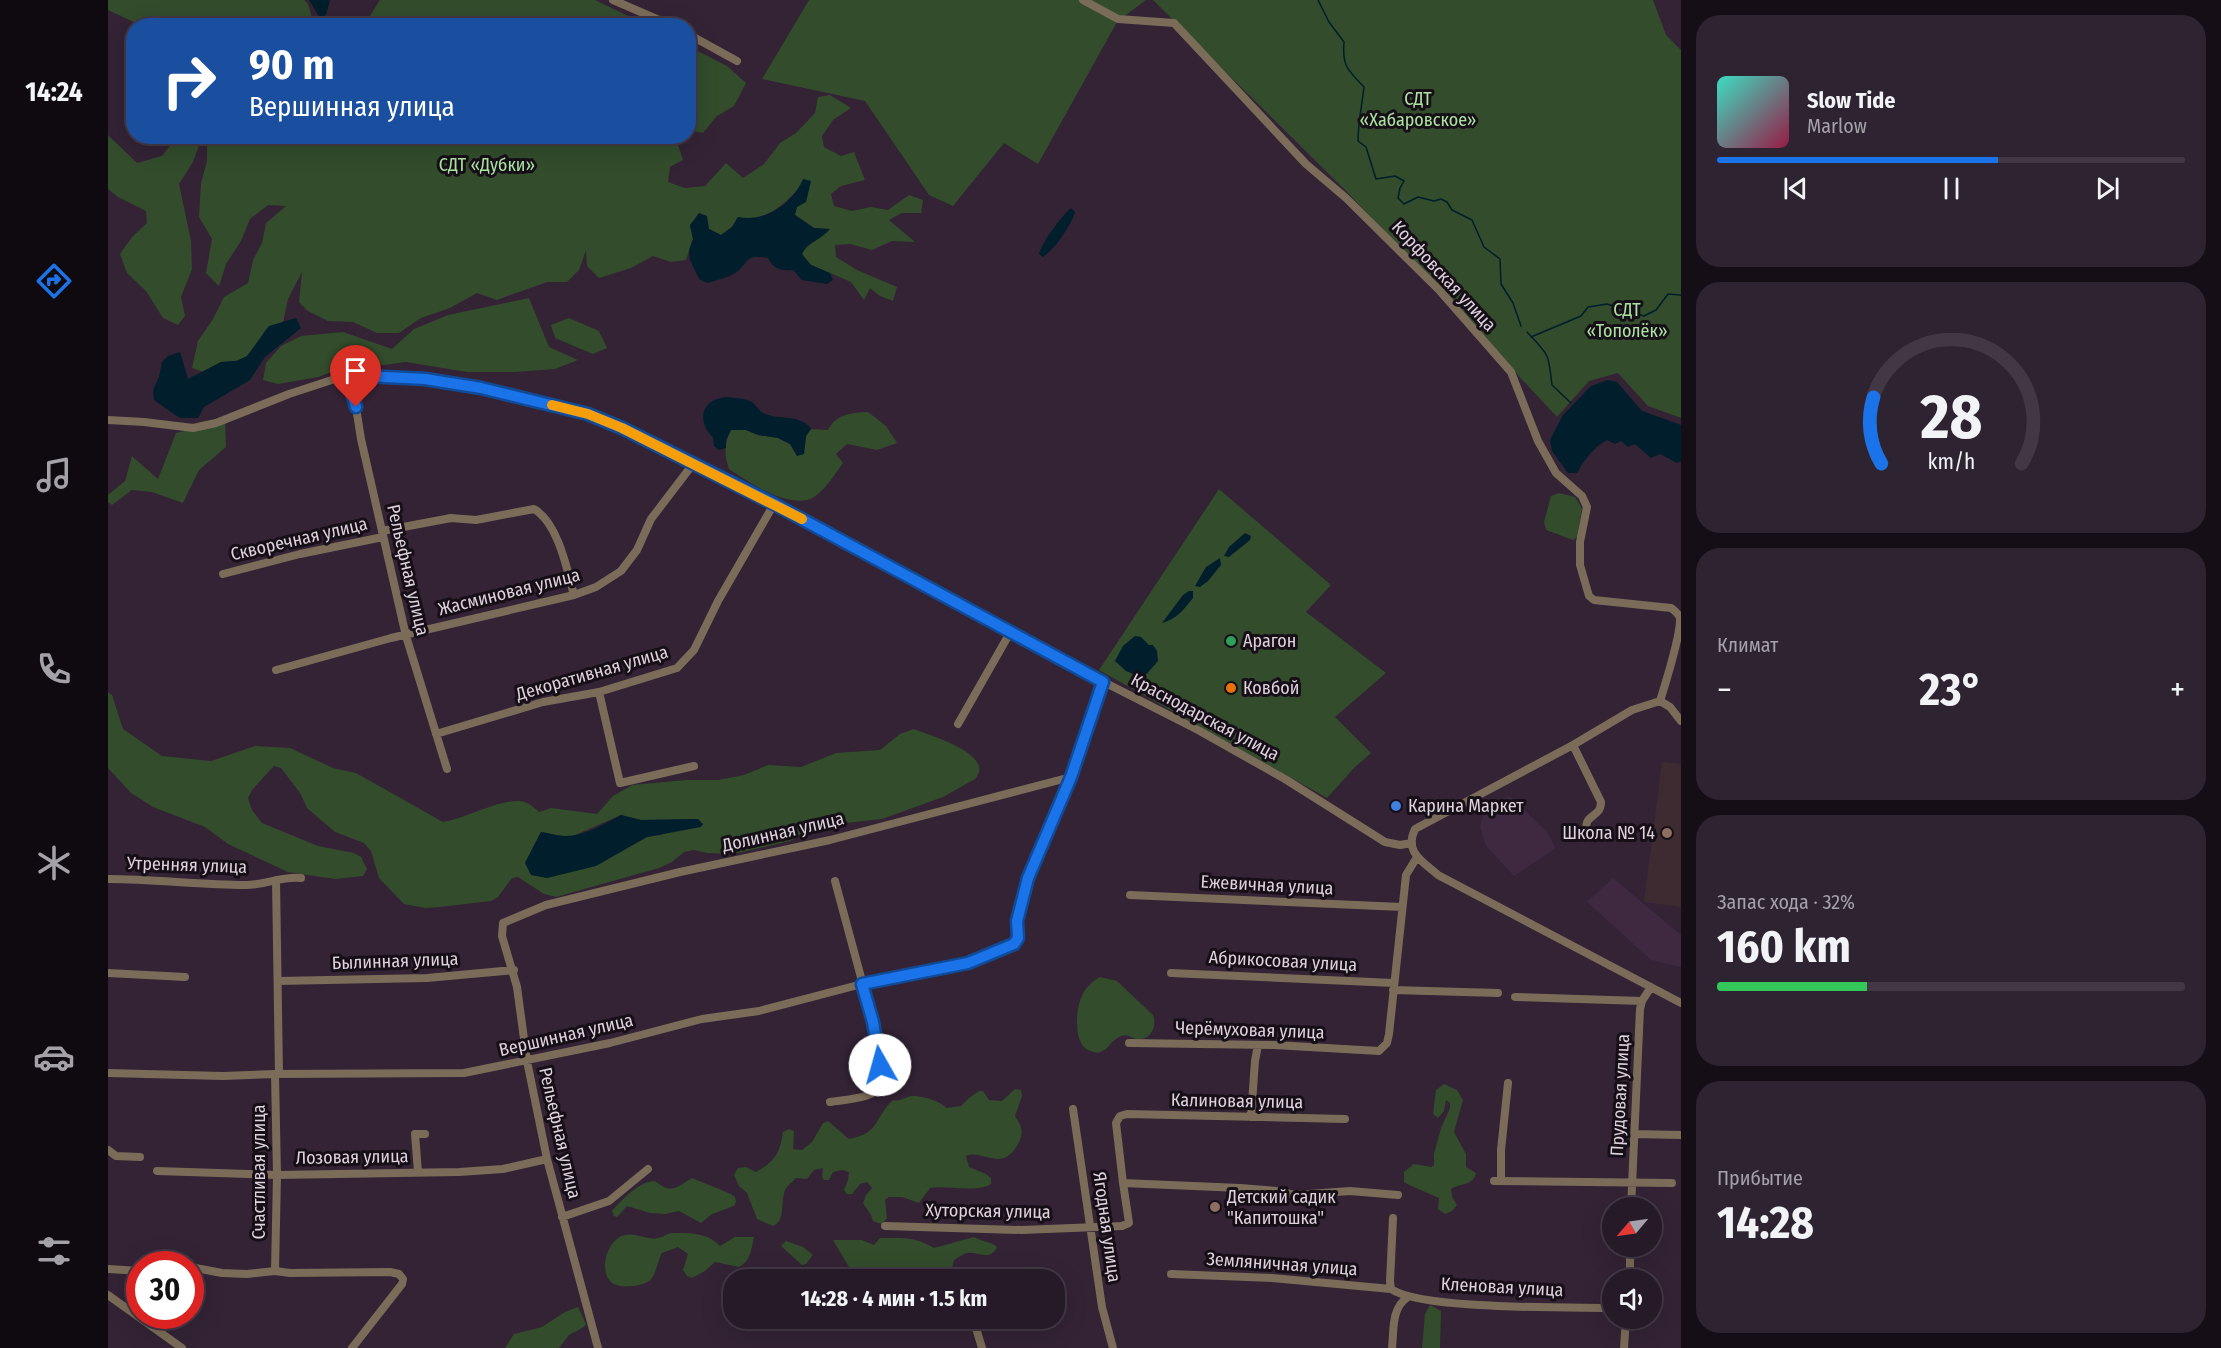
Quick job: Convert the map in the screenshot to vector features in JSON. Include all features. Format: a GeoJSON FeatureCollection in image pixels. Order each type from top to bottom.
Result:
{"type":"FeatureCollection","features":[{"type":"Feature","properties":{"kind":"street"},"geometry":{"type":"LineString","coordinates":[[613,0],[655,18]]}},
{"type":"Feature","properties":{"kind":"street","name":"Корфовская улица"},"geometry":{"type":"LineString","coordinates":[[1083,0],[1118,20],[1174,23],[1306,164],[1346,198],[1440,291],[1511,372],[1538,441],[1556,473],[1582,496],[1587,507],[1580,542],[1580,565],[1589,596],[1594,600],[1671,608],[1677,612],[1681,621]]}},
{"type":"Feature","properties":{"kind":"street"},"geometry":{"type":"LineString","coordinates":[[696,38],[737,61]]}},
{"type":"Feature","properties":{"kind":"street"},"geometry":{"type":"LineString","coordinates":[[108,420],[193,428],[216,423],[289,394],[347,375]]}},
{"type":"Feature","properties":{"kind":"street","name":"Краснодарская улица"},"geometry":{"type":"LineString","coordinates":[[347,375],[425,379],[481,388],[588,414],[622,428],[774,504],[1103,682],[1198,730],[1285,779],[1385,842],[1400,845],[1412,843]]}},
{"type":"Feature","properties":{"kind":"street","name":"Рельефная улица"},"geometry":{"type":"LineString","coordinates":[[347,375],[406,636],[447,770]]}},
{"type":"Feature","properties":{"kind":"street","name":"Жасминовая улица"},"geometry":{"type":"LineString","coordinates":[[276,670],[574,595],[596,587],[621,571],[637,550],[651,519],[693,464]]}},
{"type":"Feature","properties":{"kind":"street","name":"Декоративная улица"},"geometry":{"type":"LineString","coordinates":[[436,734],[543,702],[599,692],[673,670],[686,661],[694,651],[718,601],[774,504]]}},
{"type":"Feature","properties":{"kind":"street","name":"Скворечная улица"},"geometry":{"type":"LineString","coordinates":[[223,574],[451,518],[488,518],[534,509],[546,519],[563,556],[574,595]]}},
{"type":"Feature","properties":{"kind":"street"},"geometry":{"type":"LineString","coordinates":[[1660,701],[1681,621]]}},
{"type":"Feature","properties":{"kind":"street"},"geometry":{"type":"LineString","coordinates":[[958,724],[1011,631]]}},
{"type":"Feature","properties":{"kind":"street"},"geometry":{"type":"LineString","coordinates":[[1071,777],[1103,682]]}},
{"type":"Feature","properties":{"kind":"street"},"geometry":{"type":"LineString","coordinates":[[599,692],[620,783],[694,766]]}},
{"type":"Feature","properties":{"kind":"street"},"geometry":{"type":"LineString","coordinates":[[1681,721],[1670,707],[1660,701],[1632,710],[1573,745],[1415,829],[1411,838],[1417,857],[1438,875],[1681,1003]]}},
{"type":"Feature","properties":{"kind":"street"},"geometry":{"type":"LineString","coordinates":[[1573,745],[1601,802],[1600,810],[1586,822],[1589,836]]}},
{"type":"Feature","properties":{"kind":"street","name":"Долинная улица"},"geometry":{"type":"LineString","coordinates":[[503,923],[546,905],[638,882],[830,840],[1071,777]]}},
{"type":"Feature","properties":{"kind":"street","name":"Вершинная улица"},"geometry":{"type":"LineString","coordinates":[[108,1073],[224,1076],[456,1074],[527,1061],[702,1020],[759,1011],[862,984],[968,963],[1014,944],[1018,938],[1017,921],[1028,878],[1071,777]]}},
{"type":"Feature","properties":{"kind":"street"},"geometry":{"type":"LineString","coordinates":[[1393,986],[1406,875],[1417,857]]}},
{"type":"Feature","properties":{"kind":"street","name":"Утренняя улица"},"geometry":{"type":"LineString","coordinates":[[108,879],[251,885],[286,877],[301,878]]}},
{"type":"Feature","properties":{"kind":"street","name":"Счастливая улица"},"geometry":{"type":"LineString","coordinates":[[275,1270],[278,981],[276,880]]}},
{"type":"Feature","properties":{"kind":"street"},"geometry":{"type":"LineString","coordinates":[[830,1101],[871,1095],[882,1082],[876,1032],[835,881]]}},
{"type":"Feature","properties":{"kind":"street","name":"Ежевичная улица"},"geometry":{"type":"LineString","coordinates":[[1130,895],[1402,908]]}},
{"type":"Feature","properties":{"kind":"street","name":"Рельефная улица"},"geometry":{"type":"LineString","coordinates":[[503,923],[502,936],[514,970],[527,1061],[547,1159],[598,1348]]}},
{"type":"Feature","properties":{"kind":"street","name":"Былинная улица"},"geometry":{"type":"LineString","coordinates":[[278,981],[427,978],[514,970]]}},
{"type":"Feature","properties":{"kind":"street"},"geometry":{"type":"LineString","coordinates":[[108,973],[185,977]]}},
{"type":"Feature","properties":{"kind":"street","name":"Абрикосовая улица"},"geometry":{"type":"LineString","coordinates":[[1171,973],[1498,993]]}},
{"type":"Feature","properties":{"kind":"street","name":"Черёмуховая улица"},"geometry":{"type":"LineString","coordinates":[[1129,1043],[1258,1045],[1379,1051],[1387,1043],[1393,986]]}},
{"type":"Feature","properties":{"kind":"street"},"geometry":{"type":"LineString","coordinates":[[1515,997],[1642,1001],[1652,987]]}},
{"type":"Feature","properties":{"kind":"street","name":"Прудовая улица"},"geometry":{"type":"LineString","coordinates":[[1631,1197],[1642,1001]]}},
{"type":"Feature","properties":{"kind":"street"},"geometry":{"type":"LineString","coordinates":[[1251,1117],[1254,1061],[1258,1045]]}},
{"type":"Feature","properties":{"kind":"street"},"geometry":{"type":"LineString","coordinates":[[1508,1083],[1497,1181],[1672,1183]]}},
{"type":"Feature","properties":{"kind":"street","name":"Ягодная улица"},"geometry":{"type":"LineString","coordinates":[[1073,1109],[1102,1307],[1113,1348]]}},
{"type":"Feature","properties":{"kind":"street","name":"Калиновая улица"},"geometry":{"type":"LineString","coordinates":[[1123,1184],[1116,1123],[1120,1116],[1127,1114],[1244,1119],[1251,1117],[1346,1119]]}},
{"type":"Feature","properties":{"kind":"street"},"geometry":{"type":"LineString","coordinates":[[418,1172],[415,1134],[425,1134]]}},
{"type":"Feature","properties":{"kind":"street"},"geometry":{"type":"LineString","coordinates":[[1634,1134],[1681,1135]]}},
{"type":"Feature","properties":{"kind":"street"},"geometry":{"type":"LineString","coordinates":[[108,1150],[116,1156],[140,1157]]}},
{"type":"Feature","properties":{"kind":"street","name":"Лозовая улица"},"geometry":{"type":"LineString","coordinates":[[157,1171],[277,1175],[495,1170],[547,1159]]}},
{"type":"Feature","properties":{"kind":"street"},"geometry":{"type":"LineString","coordinates":[[562,1217],[609,1201],[648,1169]]}},
{"type":"Feature","properties":{"kind":"street"},"geometry":{"type":"LineString","coordinates":[[1123,1184],[1240,1188],[1295,1195],[1350,1191],[1398,1195]]}},
{"type":"Feature","properties":{"kind":"street","name":"Хуторская улица"},"geometry":{"type":"LineString","coordinates":[[885,1226],[1049,1230],[1128,1224],[1123,1184]]}},
{"type":"Feature","properties":{"kind":"street"},"geometry":{"type":"LineString","coordinates":[[1391,1289],[1393,1218]]}},
{"type":"Feature","properties":{"kind":"street"},"geometry":{"type":"LineString","coordinates":[[108,1269],[126,1270]]}},
{"type":"Feature","properties":{"kind":"street"},"geometry":{"type":"LineString","coordinates":[[204,1269],[233,1274],[275,1270],[302,1274],[395,1272],[403,1279],[402,1284],[352,1348]]}},
{"type":"Feature","properties":{"kind":"street","name":"Земляничная улица"},"geometry":{"type":"LineString","coordinates":[[1171,1274],[1272,1278],[1391,1289]]}},
{"type":"Feature","properties":{"kind":"street","name":"Кленовая улица"},"geometry":{"type":"LineString","coordinates":[[1391,1289],[1408,1297],[1476,1304],[1602,1308]]}},
{"type":"Feature","properties":{"kind":"street"},"geometry":{"type":"LineString","coordinates":[[108,1295],[182,1348]]}},
{"type":"Feature","properties":{"kind":"street"},"geometry":{"type":"LineString","coordinates":[[1392,1348],[1397,1306],[1408,1297]]}},
{"type":"Feature","properties":{"kind":"street"},"geometry":{"type":"LineString","coordinates":[[976,1329],[982,1348]]}},
{"type":"Feature","properties":{"kind":"street"},"geometry":{"type":"LineString","coordinates":[[1624,1348],[1625,1329]]}},
{"type":"Feature","properties":{"kind":"shaded area","name":"Школа № 14"},"geometry":{"type":"Polygon","coordinates":[[[1662,762],[1681,764],[1681,907],[1644,902],[1662,762]]]}},
{"type":"Feature","properties":{"kind":"shaded area"},"geometry":{"type":"Polygon","coordinates":[[[1510,796],[1547,832],[1556,848],[1514,876],[1486,846],[1480,827],[1485,810],[1510,796]]]}},
{"type":"Feature","properties":{"kind":"shaded area"},"geometry":{"type":"Polygon","coordinates":[[[1613,878],[1681,935],[1681,967],[1651,960],[1587,902],[1613,878]]]}},
{"type":"Feature","properties":{"kind":"green space"},"geometry":{"type":"Polygon","coordinates":[[[108,0],[304,0],[308,4],[312,18],[126,18],[108,10],[108,0]]]}},
{"type":"Feature","properties":{"kind":"green space"},"geometry":{"type":"Polygon","coordinates":[[[380,0],[595,0],[632,18],[368,18],[380,0]]]}},
{"type":"Feature","properties":{"kind":"green space"},"geometry":{"type":"Polygon","coordinates":[[[809,0],[1146,0],[1117,22],[1038,164],[1004,143],[953,206],[929,195],[865,101],[762,79],[809,0]]]}},
{"type":"Feature","properties":{"kind":"green space","name":"СДТ «Хабаровское»"},"geometry":{"type":"Polygon","coordinates":[[[1153,0],[1653,0],[1666,35],[1681,50],[1681,418],[1648,406],[1618,373],[1589,381],[1557,417],[1349,194],[1153,0]]]}},
{"type":"Feature","properties":{"kind":"green space"},"geometry":{"type":"Polygon","coordinates":[[[696,50],[727,66],[746,83],[734,106],[717,116],[703,133],[696,132],[696,50]]]}},
{"type":"Feature","properties":{"kind":"green space","name":"СДТ «Дубки»"},"geometry":{"type":"Polygon","coordinates":[[[830,95],[851,108],[833,120],[822,136],[824,147],[841,156],[854,152],[865,180],[841,186],[831,194],[834,206],[852,211],[871,207],[888,210],[909,195],[923,200],[921,213],[902,213],[889,220],[915,242],[892,241],[872,250],[850,244],[835,245],[836,257],[857,270],[897,287],[893,301],[880,296],[870,288],[864,300],[851,282],[811,265],[801,254],[829,229],[814,228],[795,215],[799,188],[772,212],[756,218],[738,217],[732,227],[721,235],[709,229],[690,225],[693,239],[686,260],[671,262],[653,256],[631,268],[599,278],[587,266],[586,250],[579,270],[567,282],[547,282],[497,300],[477,293],[450,308],[421,318],[399,333],[377,333],[353,322],[328,321],[308,311],[299,302],[302,272],[288,299],[283,323],[266,329],[247,360],[221,362],[203,372],[192,368],[198,341],[224,297],[248,283],[253,260],[262,243],[266,223],[286,206],[268,205],[250,219],[241,241],[226,264],[219,286],[206,273],[212,239],[199,217],[201,183],[207,161],[207,144],[678,144],[683,160],[670,167],[668,182],[685,188],[705,186],[726,163],[743,178],[764,164],[780,143],[796,133],[815,113],[818,97],[830,95]]]}},
{"type":"Feature","properties":{"kind":"green space"},"geometry":{"type":"Polygon","coordinates":[[[108,135],[137,163],[162,156],[171,144],[199,144],[193,162],[179,184],[191,241],[192,269],[181,297],[185,316],[178,325],[163,318],[146,291],[127,273],[120,254],[132,237],[147,223],[146,211],[118,197],[108,189],[108,135]]]}},
{"type":"Feature","properties":{"kind":"green space"},"geometry":{"type":"Polygon","coordinates":[[[529,298],[549,347],[578,360],[555,369],[515,372],[467,372],[406,362],[384,365],[357,363],[318,377],[278,384],[263,380],[266,363],[281,346],[301,336],[343,332],[392,349],[414,329],[448,315],[529,298]]]}},
{"type":"Feature","properties":{"kind":"green space"},"geometry":{"type":"Polygon","coordinates":[[[569,318],[599,331],[607,348],[593,354],[555,338],[551,325],[569,318]]]}},
{"type":"Feature","properties":{"kind":"green space"},"geometry":{"type":"Polygon","coordinates":[[[868,412],[886,426],[897,443],[877,450],[847,444],[836,454],[843,463],[827,485],[812,498],[797,501],[776,496],[729,469],[726,449],[731,430],[746,430],[758,435],[778,438],[790,444],[797,455],[804,453],[806,436],[811,429],[828,430],[840,417],[868,412]]]}},
{"type":"Feature","properties":{"kind":"green space"},"geometry":{"type":"Polygon","coordinates":[[[225,421],[226,447],[199,470],[183,503],[152,492],[132,490],[112,505],[108,502],[108,495],[125,481],[132,456],[158,479],[176,433],[225,421]]]}},
{"type":"Feature","properties":{"kind":"green space","name":"Арагон"},"geometry":{"type":"Polygon","coordinates":[[[1219,489],[1331,585],[1306,612],[1386,673],[1335,717],[1371,753],[1327,798],[1099,670],[1219,489]]]}},
{"type":"Feature","properties":{"kind":"green space"},"geometry":{"type":"Polygon","coordinates":[[[1559,493],[1575,497],[1582,508],[1577,537],[1573,540],[1546,530],[1544,522],[1551,496],[1559,493]]]}},
{"type":"Feature","properties":{"kind":"green space"},"geometry":{"type":"Polygon","coordinates":[[[108,692],[112,695],[123,729],[162,756],[211,761],[255,746],[290,748],[333,768],[356,773],[443,822],[498,804],[519,801],[527,803],[539,812],[551,808],[597,814],[613,796],[632,785],[686,780],[718,780],[744,775],[768,765],[801,767],[836,753],[880,750],[900,734],[914,729],[958,747],[977,761],[979,770],[975,779],[943,797],[882,819],[837,824],[810,831],[790,841],[733,854],[694,850],[684,852],[672,862],[659,868],[556,897],[544,894],[518,877],[512,878],[498,897],[491,901],[425,908],[404,904],[379,878],[371,851],[364,843],[335,832],[307,808],[300,793],[281,768],[274,766],[252,790],[248,798],[252,810],[262,823],[318,846],[354,853],[361,857],[367,869],[363,876],[335,879],[288,872],[228,844],[205,827],[153,807],[131,793],[108,768],[108,692]],[[621,815],[573,836],[541,832],[525,863],[626,848],[647,837],[661,835],[698,819],[641,820],[621,815]]]}},
{"type":"Feature","properties":{"kind":"green space"},"geometry":{"type":"Polygon","coordinates":[[[1100,977],[1117,981],[1153,1015],[1154,1027],[1147,1037],[1139,1039],[1126,1035],[1121,1036],[1098,1053],[1090,1051],[1081,1043],[1077,1016],[1079,1003],[1086,988],[1100,977]]]}},
{"type":"Feature","properties":{"kind":"green space"},"geometry":{"type":"Polygon","coordinates":[[[1444,1084],[1457,1090],[1463,1100],[1454,1132],[1466,1154],[1466,1167],[1476,1173],[1469,1182],[1451,1189],[1452,1197],[1457,1205],[1445,1214],[1438,1209],[1439,1198],[1404,1182],[1404,1172],[1414,1164],[1431,1167],[1434,1165],[1434,1154],[1441,1128],[1450,1108],[1450,1103],[1446,1100],[1444,1111],[1438,1118],[1433,1114],[1436,1090],[1444,1084]]]}},
{"type":"Feature","properties":{"kind":"green space"},"geometry":{"type":"Polygon","coordinates":[[[1015,1089],[1021,1090],[1022,1096],[1015,1116],[1022,1132],[1013,1152],[1000,1159],[973,1154],[966,1156],[969,1167],[986,1174],[991,1178],[991,1184],[978,1188],[930,1188],[919,1203],[902,1197],[889,1197],[885,1200],[887,1218],[882,1224],[873,1221],[863,1203],[872,1188],[867,1182],[860,1184],[852,1194],[847,1194],[844,1190],[849,1172],[842,1170],[833,1172],[829,1180],[824,1180],[823,1168],[814,1170],[807,1179],[796,1178],[786,1189],[781,1217],[773,1226],[757,1219],[747,1193],[739,1186],[734,1175],[738,1168],[746,1167],[756,1172],[767,1165],[778,1152],[783,1132],[789,1129],[794,1131],[793,1149],[802,1150],[812,1142],[823,1123],[828,1121],[849,1139],[867,1133],[893,1100],[910,1096],[921,1097],[936,1101],[946,1108],[961,1106],[979,1091],[983,1091],[989,1100],[1002,1101],[1015,1089]]]}},
{"type":"Feature","properties":{"kind":"green space"},"geometry":{"type":"Polygon","coordinates":[[[692,1178],[731,1194],[735,1197],[734,1206],[712,1214],[701,1223],[679,1211],[665,1214],[650,1213],[627,1206],[617,1217],[614,1216],[612,1211],[642,1184],[655,1181],[670,1189],[692,1178]]]}},
{"type":"Feature","properties":{"kind":"green space"},"geometry":{"type":"Polygon","coordinates":[[[671,1233],[691,1233],[704,1236],[720,1246],[735,1237],[754,1237],[748,1258],[739,1267],[715,1262],[692,1278],[687,1276],[683,1270],[688,1254],[678,1247],[662,1253],[653,1276],[648,1282],[635,1286],[620,1286],[612,1283],[608,1278],[605,1266],[607,1253],[618,1238],[633,1235],[660,1238],[671,1233]]]}},
{"type":"Feature","properties":{"kind":"green space"},"geometry":{"type":"Polygon","coordinates":[[[974,1237],[997,1247],[991,1254],[967,1253],[954,1260],[952,1268],[968,1267],[971,1269],[850,1269],[833,1240],[862,1240],[874,1245],[880,1238],[908,1238],[921,1241],[934,1248],[974,1237]]]}},
{"type":"Feature","properties":{"kind":"green space"},"geometry":{"type":"Polygon","coordinates":[[[786,1241],[803,1247],[813,1255],[806,1264],[802,1265],[781,1246],[786,1241]]]}},
{"type":"Feature","properties":{"kind":"green space"},"geometry":{"type":"Polygon","coordinates":[[[1430,1305],[1441,1311],[1440,1348],[1422,1348],[1425,1314],[1430,1305]]]}},
{"type":"Feature","properties":{"kind":"green space"},"geometry":{"type":"Polygon","coordinates":[[[578,1307],[586,1324],[569,1335],[559,1348],[505,1348],[514,1334],[542,1327],[565,1312],[578,1307]]]}},
{"type":"Feature","properties":{"kind":"water"},"geometry":{"type":"Polygon","coordinates":[[[309,0],[330,0],[326,15],[320,18],[309,0]]]}},
{"type":"Feature","properties":{"kind":"water"},"geometry":{"type":"Polygon","coordinates":[[[803,179],[811,181],[806,202],[797,207],[795,215],[814,228],[830,229],[807,247],[802,254],[811,265],[830,273],[833,280],[827,284],[802,280],[793,270],[778,268],[768,258],[760,257],[751,258],[735,273],[725,278],[707,283],[699,279],[690,260],[689,250],[693,239],[690,225],[699,213],[707,216],[709,229],[721,235],[732,227],[738,217],[758,217],[777,209],[792,196],[803,179]]]}},
{"type":"Feature","properties":{"kind":"water"},"geometry":{"type":"Polygon","coordinates":[[[1071,208],[1075,212],[1073,218],[1058,243],[1043,257],[1039,254],[1044,243],[1071,208]]]}},
{"type":"Feature","properties":{"kind":"water"},"geometry":{"type":"Polygon","coordinates":[[[296,318],[301,328],[265,357],[250,380],[204,407],[198,418],[180,418],[154,400],[153,390],[162,362],[168,356],[180,352],[188,379],[221,362],[236,361],[247,356],[269,326],[296,318]]]}},
{"type":"Feature","properties":{"kind":"water"},"geometry":{"type":"Polygon","coordinates":[[[1608,380],[1617,382],[1642,411],[1681,425],[1681,461],[1677,463],[1660,454],[1651,458],[1635,444],[1628,447],[1621,441],[1615,444],[1607,440],[1590,454],[1577,473],[1568,473],[1552,451],[1550,440],[1563,415],[1591,386],[1608,380]]]}},
{"type":"Feature","properties":{"kind":"water"},"geometry":{"type":"Polygon","coordinates":[[[726,397],[747,400],[763,413],[795,419],[806,424],[811,429],[806,436],[804,454],[797,456],[790,444],[778,438],[758,435],[746,430],[731,430],[726,440],[726,448],[719,450],[714,446],[713,437],[705,425],[703,415],[711,402],[726,397]]]}},
{"type":"Feature","properties":{"kind":"water"},"geometry":{"type":"Polygon","coordinates":[[[1245,533],[1251,536],[1250,540],[1229,557],[1224,556],[1229,547],[1245,533]]]}},
{"type":"Feature","properties":{"kind":"water"},"geometry":{"type":"Polygon","coordinates":[[[1220,558],[1221,565],[1208,581],[1200,587],[1195,586],[1206,567],[1220,558]]]}},
{"type":"Feature","properties":{"kind":"water"},"geometry":{"type":"Polygon","coordinates":[[[1193,591],[1193,598],[1176,616],[1162,623],[1183,595],[1193,591]]]}},
{"type":"Feature","properties":{"kind":"water"},"geometry":{"type":"Polygon","coordinates":[[[1135,636],[1153,645],[1157,651],[1158,661],[1143,678],[1126,671],[1115,661],[1123,646],[1135,636]]]}},
{"type":"Feature","properties":{"kind":"water"},"geometry":{"type":"Polygon","coordinates":[[[621,815],[641,820],[698,819],[703,824],[701,827],[647,837],[596,866],[547,878],[531,875],[525,863],[541,832],[562,836],[580,834],[621,815]]]}},
{"type":"Feature","properties":{"kind":"waterway"},"geometry":{"type":"LineString","coordinates":[[1318,0],[1329,22],[1344,42],[1347,68],[1364,87],[1358,141],[1366,147],[1376,179],[1395,176],[1404,181],[1398,198],[1404,204],[1418,197],[1434,201],[1441,199],[1447,202],[1452,210],[1472,220],[1484,247],[1500,259],[1501,284],[1513,303],[1521,326]]}},
{"type":"Feature","properties":{"kind":"waterway"},"geometry":{"type":"LineString","coordinates":[[1531,337],[1581,316],[1588,307],[1607,304],[1644,316],[1656,310],[1668,294],[1681,295]]}},
{"type":"Feature","properties":{"kind":"waterway"},"geometry":{"type":"LineString","coordinates":[[1527,332],[1547,356],[1552,385],[1571,403]]}},
{"type":"Feature","properties":{"kind":"slow traffic"},"geometry":{"type":"LineString","coordinates":[[552,405],[588,414],[622,428],[802,519]]}},
{"type":"Feature","properties":{"kind":"place","name":"Арагон"},"geometry":{"type":"Point","coordinates":[1231,641]}},
{"type":"Feature","properties":{"kind":"place","name":"Ковбой"},"geometry":{"type":"Point","coordinates":[1231,688]}},
{"type":"Feature","properties":{"kind":"place","name":"Карина Маркет"},"geometry":{"type":"Point","coordinates":[1396,806]}},
{"type":"Feature","properties":{"kind":"place","name":"Школа № 14"},"geometry":{"type":"Point","coordinates":[1667,833]}},
{"type":"Feature","properties":{"kind":"place","name":"Детский садик \"Капитошка\""},"geometry":{"type":"Point","coordinates":[1215,1207]}},
{"type":"Feature","properties":{"kind":"route"},"geometry":{"type":"LineString","coordinates":[[356,407],[347,375],[409,377],[444,382],[535,400],[588,414],[622,428],[774,504],[1103,682],[1071,777],[1028,878],[1019,908],[1018,938],[1014,944],[968,963],[862,984],[876,1032],[880,1065]]}},
{"type":"Feature","properties":{"kind":"park label","name":"СДТ «Тополёк»"},"geometry":{"type":"Point","coordinates":[1627,320]}}]}
